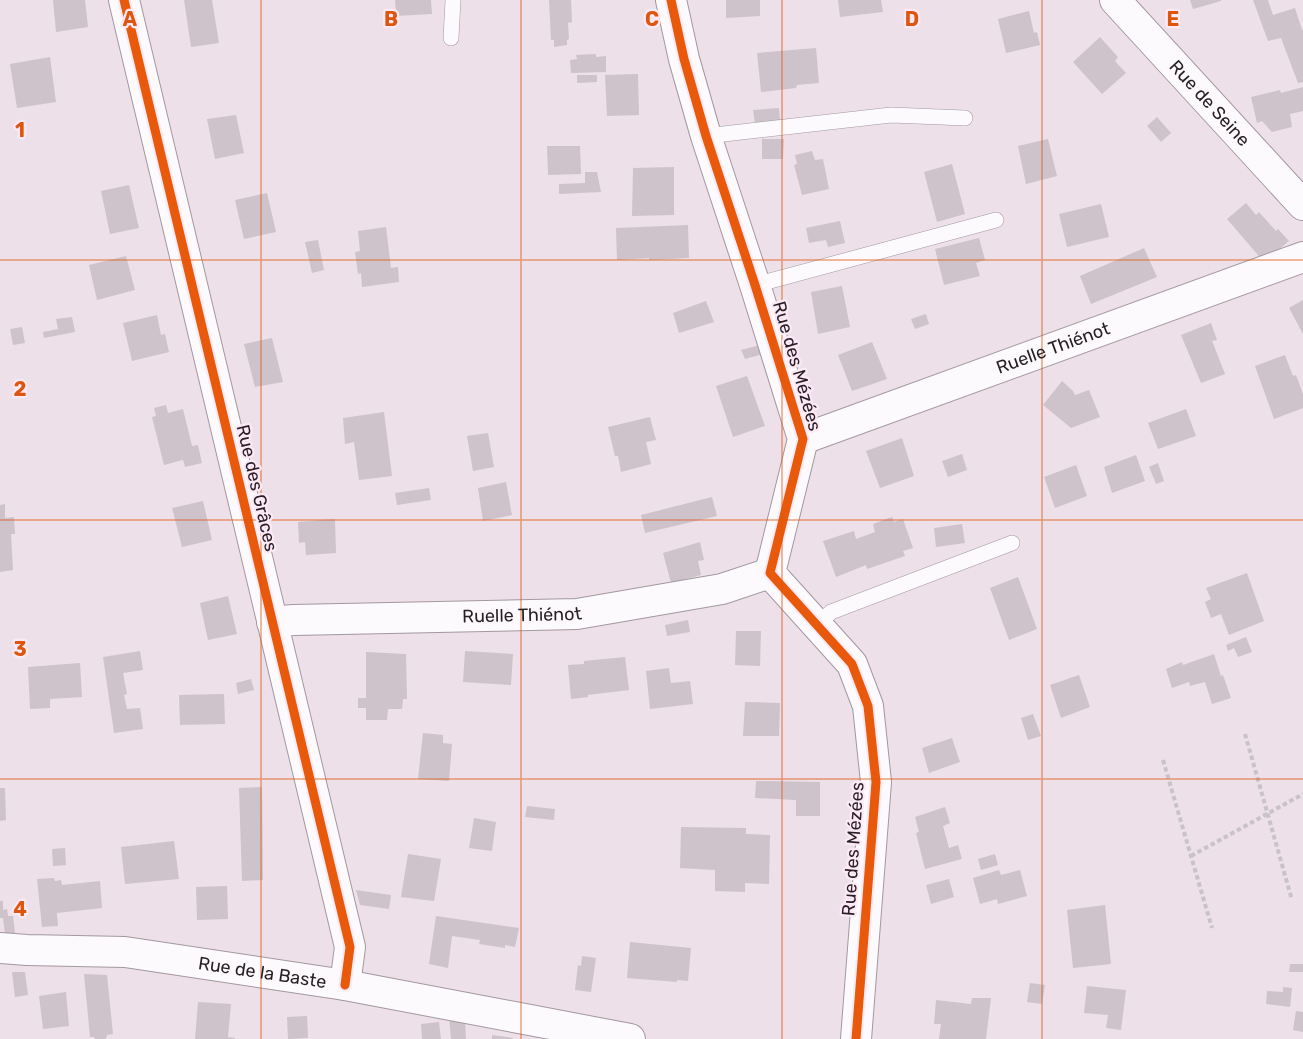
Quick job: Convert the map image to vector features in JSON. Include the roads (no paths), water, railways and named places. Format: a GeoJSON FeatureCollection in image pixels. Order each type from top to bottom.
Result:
{"type":"FeatureCollection","features":[{"type":"Feature","properties":{"kind":"street","name":"Rue des Grâces"},"geometry":{"type":"LineString","coordinates":[[124,0],[350,947],[345,985]]}},
{"type":"Feature","properties":{"kind":"street","name":"Rue des Mézées"},"geometry":{"type":"LineString","coordinates":[[671,0],[684,59],[706,136],[803,439],[770,573],[852,664],[868,706],[876,782],[856,1039]]}},
{"type":"Feature","properties":{"kind":"street","name":"Rue de Seine"},"geometry":{"type":"LineString","coordinates":[[1115,0],[1303,204]]}},
{"type":"Feature","properties":{"kind":"street","name":"Ruelle Thiénot"},"geometry":{"type":"LineString","coordinates":[[803,439],[1303,257]]}},
{"type":"Feature","properties":{"kind":"street","name":"Ruelle Thiénot"},"geometry":{"type":"LineString","coordinates":[[272,622],[577,614],[722,590],[770,573]]}},
{"type":"Feature","properties":{"kind":"street","name":"Rue de la Baste"},"geometry":{"type":"LineString","coordinates":[[0,948],[125,952],[345,985],[630,1039]]}},
{"type":"Feature","properties":{"kind":"lane"},"geometry":{"type":"LineString","coordinates":[[451,38],[453,0]]}},
{"type":"Feature","properties":{"kind":"lane"},"geometry":{"type":"LineString","coordinates":[[706,136],[891,115],[965,118]]}},
{"type":"Feature","properties":{"kind":"lane"},"geometry":{"type":"LineString","coordinates":[[755,285],[996,220]]}},
{"type":"Feature","properties":{"kind":"lane"},"geometry":{"type":"LineString","coordinates":[[816,625],[831,612],[1012,543]]}}]}
